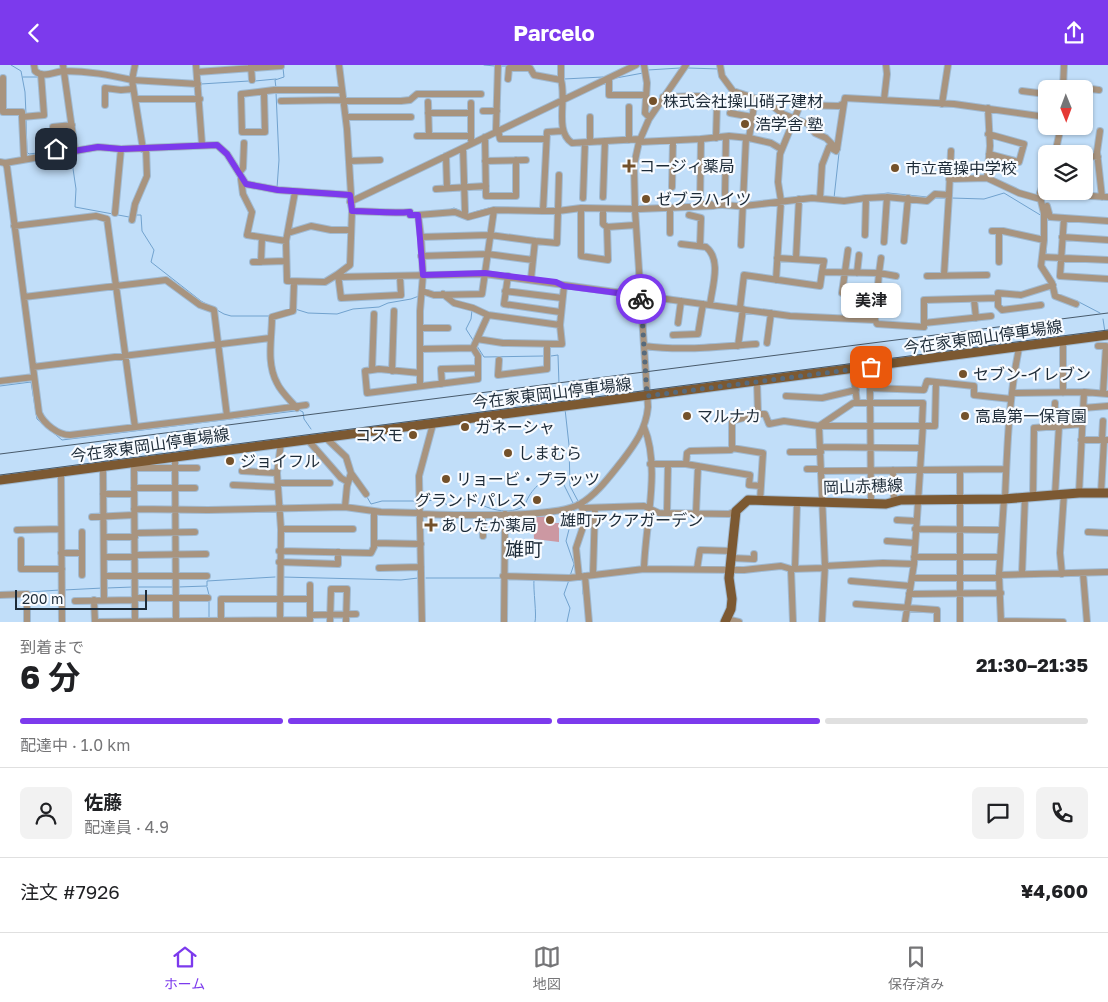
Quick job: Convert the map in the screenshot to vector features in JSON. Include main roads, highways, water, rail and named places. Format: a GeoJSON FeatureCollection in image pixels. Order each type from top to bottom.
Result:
{"type":"FeatureCollection","features":[{"type":"Feature","properties":{"kind":"main road","name":"今在家東岡山停車場線"},"geometry":{"type":"LineString","coordinates":[[0,480],[134,465],[175,457],[307,439],[1108,335]]}},
{"type":"Feature","properties":{"kind":"main road","name":"岡山赤穂線"},"geometry":{"type":"LineString","coordinates":[[725,620],[731,609],[730,569],[736,511],[748,501],[871,503],[916,499],[1004,499],[1079,493],[1105,493]]}},
{"type":"Feature","properties":{"kind":"waterway"},"geometry":{"type":"LineString","coordinates":[[11,65],[21,71],[25,92],[26,115]]}},
{"type":"Feature","properties":{"kind":"waterway"},"geometry":{"type":"LineString","coordinates":[[484,65],[495,66]]}},
{"type":"Feature","properties":{"kind":"waterway"},"geometry":{"type":"LineString","coordinates":[[499,66],[508,66]]}},
{"type":"Feature","properties":{"kind":"waterway"},"geometry":{"type":"LineString","coordinates":[[276,88],[275,80],[284,77],[283,68]]}},
{"type":"Feature","properties":{"kind":"waterway"},"geometry":{"type":"LineString","coordinates":[[648,70],[680,68]]}},
{"type":"Feature","properties":{"kind":"waterway"},"geometry":{"type":"LineString","coordinates":[[688,68],[719,69]]}},
{"type":"Feature","properties":{"kind":"waterway"},"geometry":{"type":"LineString","coordinates":[[616,78],[643,73]]}},
{"type":"Feature","properties":{"kind":"waterway"},"geometry":{"type":"LineString","coordinates":[[23,77],[39,77]]}},
{"type":"Feature","properties":{"kind":"waterway"},"geometry":{"type":"LineString","coordinates":[[564,79],[603,77]]}},
{"type":"Feature","properties":{"kind":"waterway"},"geometry":{"type":"LineString","coordinates":[[255,81],[276,79]]}},
{"type":"Feature","properties":{"kind":"waterway"},"geometry":{"type":"LineString","coordinates":[[201,84],[249,81]]}},
{"type":"Feature","properties":{"kind":"waterway"},"geometry":{"type":"LineString","coordinates":[[276,92],[279,160],[277,188]]}},
{"type":"Feature","properties":{"kind":"waterway"},"geometry":{"type":"LineString","coordinates":[[26,119],[27,152],[29,154],[54,151]]}},
{"type":"Feature","properties":{"kind":"waterway"},"geometry":{"type":"LineString","coordinates":[[58,150],[69,148]]}},
{"type":"Feature","properties":{"kind":"waterway"},"geometry":{"type":"LineString","coordinates":[[834,198],[839,153]]}},
{"type":"Feature","properties":{"kind":"waterway"},"geometry":{"type":"LineString","coordinates":[[71,155],[76,189],[75,207],[129,217]]}},
{"type":"Feature","properties":{"kind":"waterway"},"geometry":{"type":"LineString","coordinates":[[872,195],[888,193],[927,197]]}},
{"type":"Feature","properties":{"kind":"waterway"},"geometry":{"type":"LineString","coordinates":[[951,198],[984,199],[1004,193],[1042,216]]}},
{"type":"Feature","properties":{"kind":"waterway"},"geometry":{"type":"LineString","coordinates":[[847,198],[865,195]]}},
{"type":"Feature","properties":{"kind":"waterway"},"geometry":{"type":"LineString","coordinates":[[934,198],[947,198]]}},
{"type":"Feature","properties":{"kind":"waterway"},"geometry":{"type":"LineString","coordinates":[[347,199],[349,212]]}},
{"type":"Feature","properties":{"kind":"waterway"},"geometry":{"type":"LineString","coordinates":[[451,209],[454,208],[461,211]]}},
{"type":"Feature","properties":{"kind":"waterway"},"geometry":{"type":"LineString","coordinates":[[474,212],[489,208]]}},
{"type":"Feature","properties":{"kind":"waterway"},"geometry":{"type":"LineString","coordinates":[[136,215],[141,215],[142,231],[154,250],[151,262],[201,301],[231,316],[269,316]]}},
{"type":"Feature","properties":{"kind":"waterway"},"geometry":{"type":"LineString","coordinates":[[1046,254],[1047,238]]}},
{"type":"Feature","properties":{"kind":"waterway"},"geometry":{"type":"LineString","coordinates":[[1050,274],[1055,283]]}},
{"type":"Feature","properties":{"kind":"waterway"},"geometry":{"type":"LineString","coordinates":[[295,309],[308,313],[337,314],[353,309],[379,307],[419,296]]}},
{"type":"Feature","properties":{"kind":"waterway"},"geometry":{"type":"LineString","coordinates":[[1077,301],[1100,313]]}},
{"type":"Feature","properties":{"kind":"waterway"},"geometry":{"type":"LineString","coordinates":[[472,310],[471,319],[466,329],[473,340]]}},
{"type":"Feature","properties":{"kind":"waterway"},"geometry":{"type":"LineString","coordinates":[[1103,319],[1105,332]]}},
{"type":"Feature","properties":{"kind":"waterway"},"geometry":{"type":"LineString","coordinates":[[477,346],[484,357],[544,356]]}},
{"type":"Feature","properties":{"kind":"waterway"},"geometry":{"type":"LineString","coordinates":[[551,356],[558,355],[559,384]]}},
{"type":"Feature","properties":{"kind":"waterway"},"geometry":{"type":"LineString","coordinates":[[0,386],[31,382],[37,419],[62,440],[295,411]]}},
{"type":"Feature","properties":{"kind":"waterway"},"geometry":{"type":"LineString","coordinates":[[559,387],[564,395]]}},
{"type":"Feature","properties":{"kind":"waterway"},"geometry":{"type":"LineString","coordinates":[[565,409],[569,445],[570,486],[578,501]]}},
{"type":"Feature","properties":{"kind":"waterway"},"geometry":{"type":"LineString","coordinates":[[299,410],[303,412],[304,419],[311,429]]}},
{"type":"Feature","properties":{"kind":"waterway"},"geometry":{"type":"LineString","coordinates":[[425,501],[437,500],[448,505],[471,498],[490,508],[512,511],[525,505],[532,491],[540,484],[554,478],[563,483],[573,503]]}},
{"type":"Feature","properties":{"kind":"waterway"},"geometry":{"type":"LineString","coordinates":[[367,497],[371,504],[382,501],[416,501]]}},
{"type":"Feature","properties":{"kind":"waterway"},"geometry":{"type":"LineString","coordinates":[[570,576],[574,564],[566,541],[574,510]]}},
{"type":"Feature","properties":{"kind":"waterway"},"geometry":{"type":"LineString","coordinates":[[178,587],[207,586],[207,581],[275,577]]}},
{"type":"Feature","properties":{"kind":"waterway"},"geometry":{"type":"LineString","coordinates":[[282,577],[401,580],[418,578]]}},
{"type":"Feature","properties":{"kind":"waterway"},"geometry":{"type":"LineString","coordinates":[[426,578],[502,578]]}},
{"type":"Feature","properties":{"kind":"waterway"},"geometry":{"type":"LineString","coordinates":[[534,579],[535,622]]}},
{"type":"Feature","properties":{"kind":"waterway"},"geometry":{"type":"LineString","coordinates":[[567,622],[570,608],[564,594],[569,580]]}},
{"type":"Feature","properties":{"kind":"waterway"},"geometry":{"type":"LineString","coordinates":[[583,586],[583,594]]}},
{"type":"Feature","properties":{"kind":"waterway"},"geometry":{"type":"LineString","coordinates":[[107,588],[133,587]]}},
{"type":"Feature","properties":{"kind":"waterway"},"geometry":{"type":"LineString","coordinates":[[138,587],[172,587]]}},
{"type":"Feature","properties":{"kind":"waterway"},"geometry":{"type":"LineString","coordinates":[[207,587],[209,595]]}},
{"type":"Feature","properties":{"kind":"waterway"},"geometry":{"type":"LineString","coordinates":[[64,590],[103,588]]}},
{"type":"Feature","properties":{"kind":"waterway"},"geometry":{"type":"LineString","coordinates":[[29,592],[60,590]]}},
{"type":"Feature","properties":{"kind":"waterway"},"geometry":{"type":"LineString","coordinates":[[209,602],[209,618]]}},
{"type":"Feature","properties":{"kind":"railway"},"geometry":{"type":"LineString","coordinates":[[0,454],[1108,313]]}},
{"type":"Feature","properties":{"kind":"railway"},"geometry":{"type":"LineString","coordinates":[[0,475],[1108,330]]}},
{"type":"Feature","properties":{"kind":"place","name":"株式会社操山硝子建材"},"geometry":{"type":"Point","coordinates":[653,101]}},
{"type":"Feature","properties":{"kind":"place","name":"浩学舎 塾"},"geometry":{"type":"Point","coordinates":[745,124]}},
{"type":"Feature","properties":{"kind":"place","name":"コージィ薬局"},"geometry":{"type":"Point","coordinates":[629,166]}},
{"type":"Feature","properties":{"kind":"place","name":"市立竜操中学校"},"geometry":{"type":"Point","coordinates":[895,168]}},
{"type":"Feature","properties":{"kind":"place","name":"ゼブラハイツ"},"geometry":{"type":"Point","coordinates":[646,199]}},
{"type":"Feature","properties":{"kind":"place","name":"美津"},"geometry":{"type":"Point","coordinates":[871,367]}},
{"type":"Feature","properties":{"kind":"place","name":"セブン-イレブン"},"geometry":{"type":"Point","coordinates":[963,374]}},
{"type":"Feature","properties":{"kind":"place","name":"マルナカ"},"geometry":{"type":"Point","coordinates":[687,416]}},
{"type":"Feature","properties":{"kind":"place","name":"高島第一保育園"},"geometry":{"type":"Point","coordinates":[965,416]}},
{"type":"Feature","properties":{"kind":"place","name":"ガネーシャ"},"geometry":{"type":"Point","coordinates":[465,427]}},
{"type":"Feature","properties":{"kind":"place","name":"コスモ"},"geometry":{"type":"Point","coordinates":[413,435]}},
{"type":"Feature","properties":{"kind":"place","name":"しまむら"},"geometry":{"type":"Point","coordinates":[508,453]}},
{"type":"Feature","properties":{"kind":"place","name":"ジョイフル"},"geometry":{"type":"Point","coordinates":[230,461]}},
{"type":"Feature","properties":{"kind":"place","name":"リョービ・プラッツ"},"geometry":{"type":"Point","coordinates":[446,479]}},
{"type":"Feature","properties":{"kind":"place","name":"グランドパレス"},"geometry":{"type":"Point","coordinates":[537,500]}},
{"type":"Feature","properties":{"kind":"place","name":"雄町アクアガーデン"},"geometry":{"type":"Point","coordinates":[550,520]}},
{"type":"Feature","properties":{"kind":"place","name":"あしたか薬局"},"geometry":{"type":"Point","coordinates":[431,525]}},
{"type":"Feature","properties":{"kind":"district","name":"雄町"},"geometry":{"type":"Point","coordinates":[524,548]}}]}
